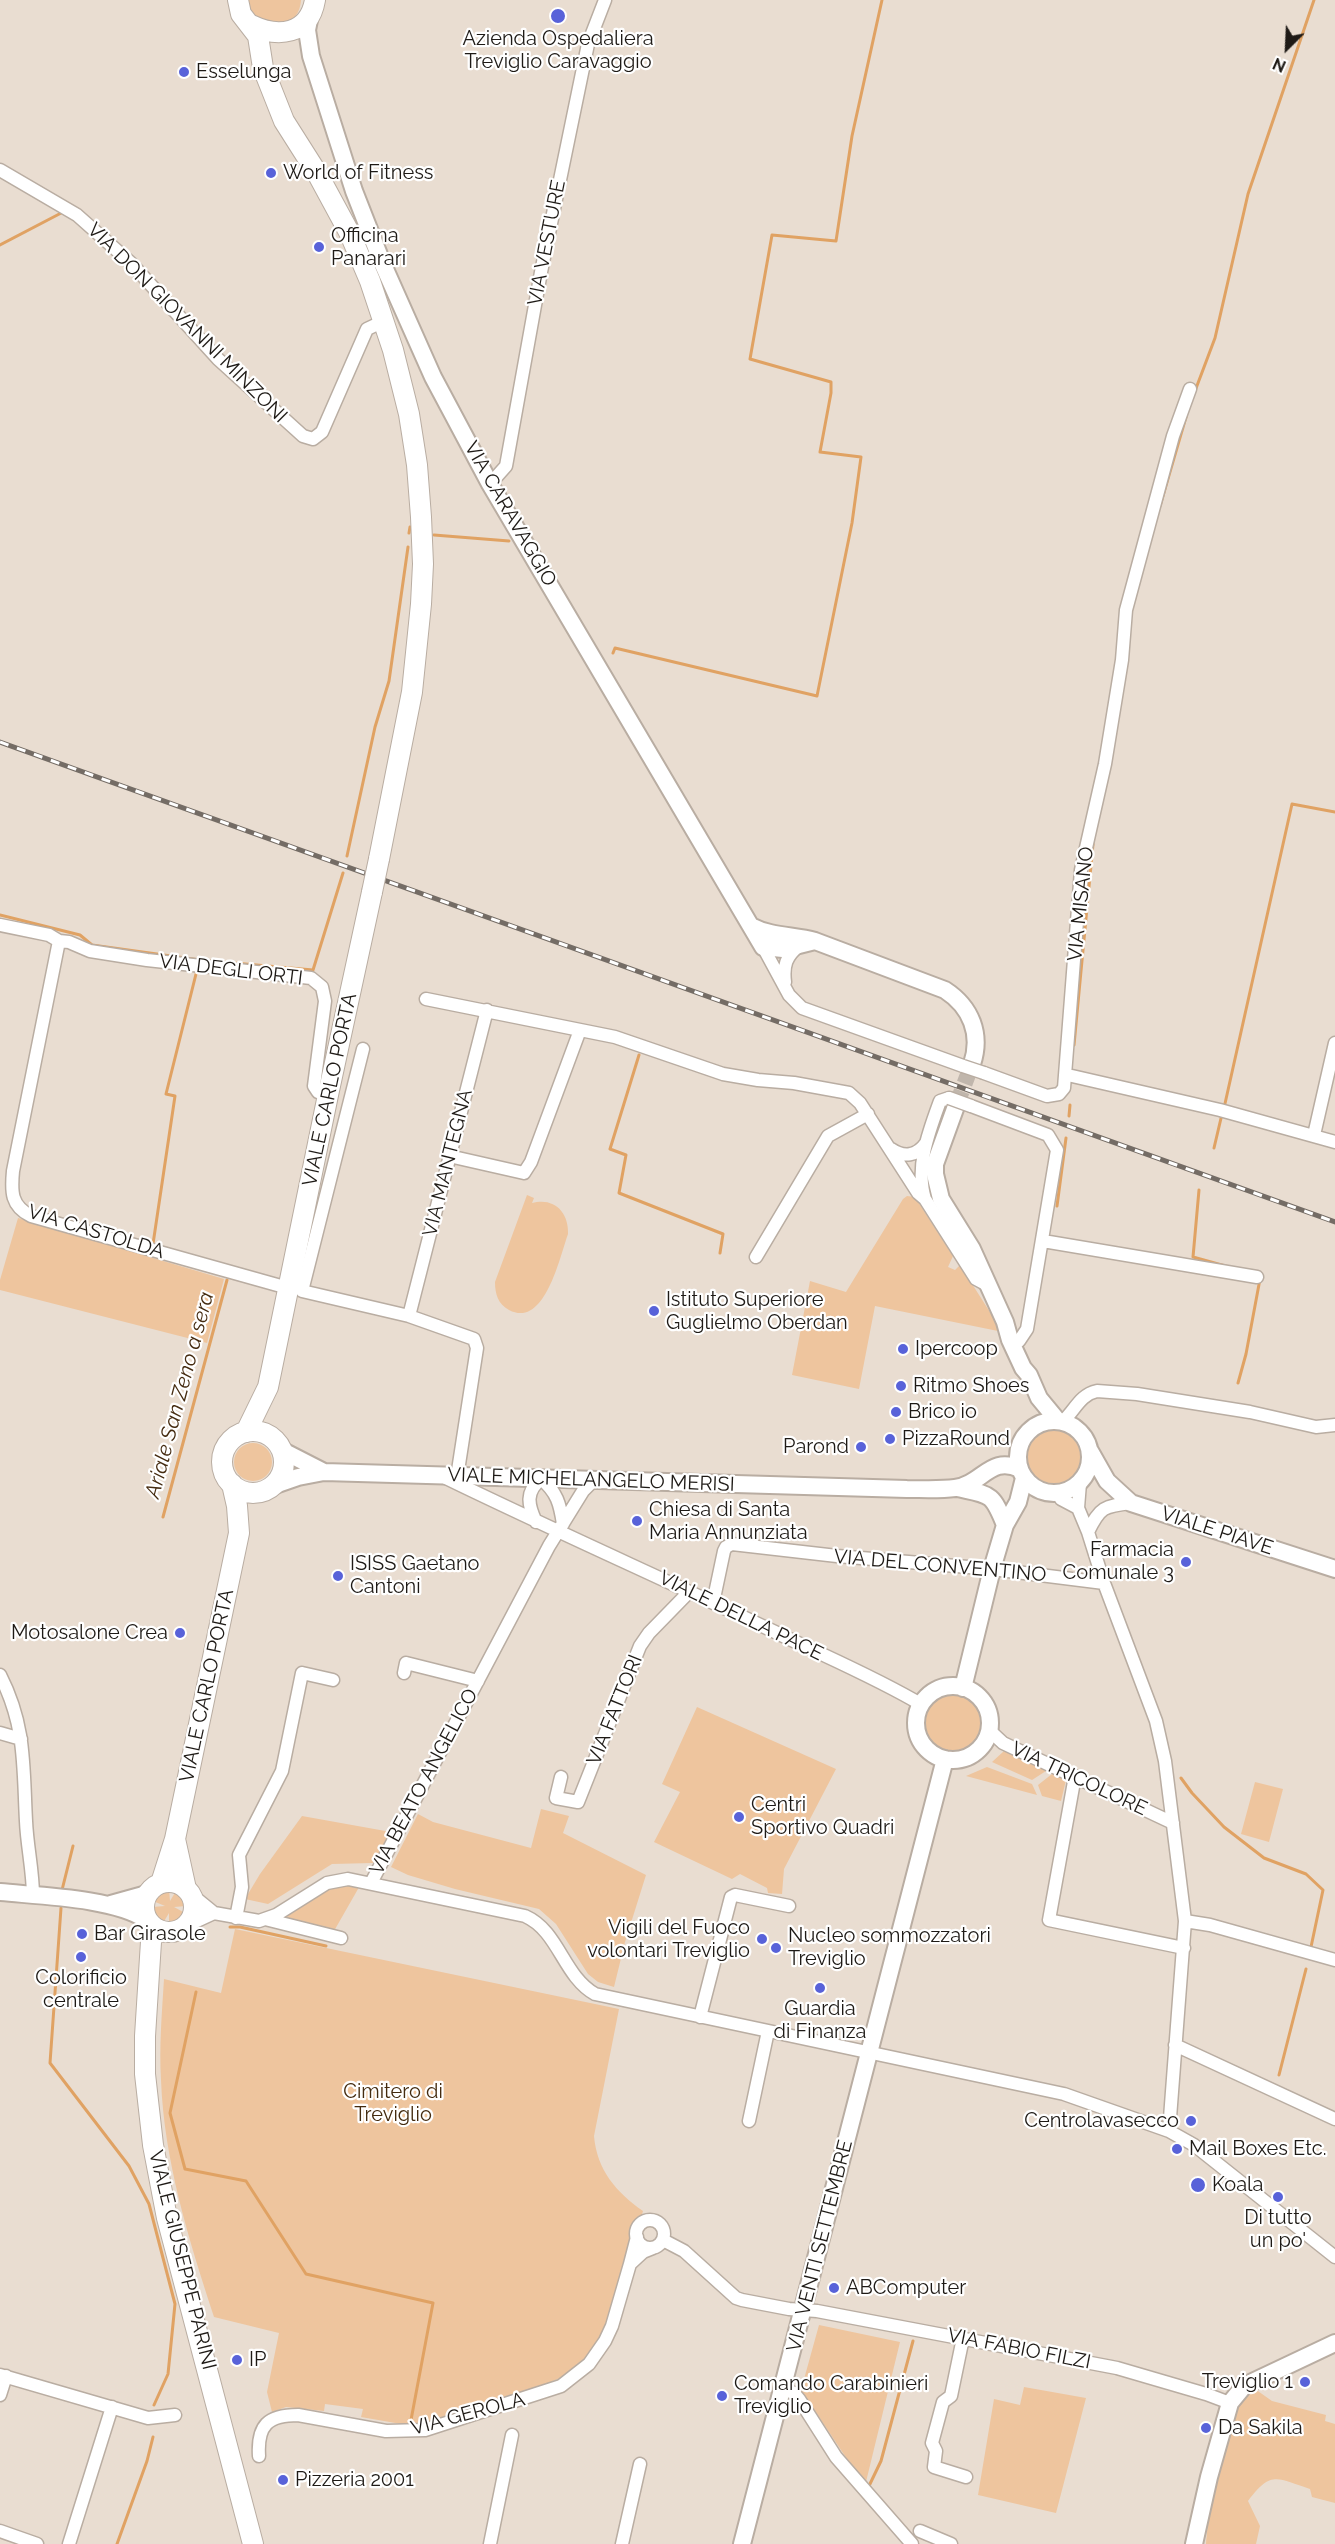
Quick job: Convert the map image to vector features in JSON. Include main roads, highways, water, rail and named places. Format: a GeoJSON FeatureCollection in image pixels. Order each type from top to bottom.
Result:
{"type":"FeatureCollection","features":[{"type":"Feature","properties":{"kind":"main road","name":"VIA CARAVAGGIO"},"geometry":{"type":"LineString","coordinates":[[238,0],[241,14],[251,25],[260,42],[263,68],[284,121],[307,155],[350,234],[384,321],[409,414],[417,465],[423,564],[412,692],[379,859]]}},
{"type":"Feature","properties":{"kind":"main road","name":"VIA CARAVAGGIO"},"geometry":{"type":"LineString","coordinates":[[270,89],[271,52],[287,32],[302,24],[313,7]]}},
{"type":"Feature","properties":{"kind":"main road"},"geometry":{"type":"LineString","coordinates":[[251,25],[273,33],[287,32]]}},
{"type":"Feature","properties":{"kind":"main road","name":"VIALE CARLO PORTA"},"geometry":{"type":"LineString","coordinates":[[268,1387],[379,859]]}},
{"type":"Feature","properties":{"kind":"main road"},"geometry":{"type":"LineString","coordinates":[[268,1387],[246,1432],[263,1432],[279,1446]]}},
{"type":"Feature","properties":{"kind":"main road"},"geometry":{"type":"LineString","coordinates":[[268,1387],[271,1416],[279,1446]]}},
{"type":"Feature","properties":{"kind":"main road","name":"VIALE CARLO PORTA"},"geometry":{"type":"LineString","coordinates":[[150,1923],[144,1907],[175,1839],[239,1533],[237,1506],[222,1458],[230,1441],[246,1432]]}},
{"type":"Feature","properties":{"kind":"main road","name":"VIALE CARLO PORTA"},"geometry":{"type":"LineString","coordinates":[[239,1533],[281,1474],[283,1466],[279,1446]]}},
{"type":"Feature","properties":{"kind":"main road"},"geometry":{"type":"LineString","coordinates":[[232,1484],[248,1492],[269,1488]]}},
{"type":"Feature","properties":{"kind":"main road","name":"VIALE CARLO PORTA"},"geometry":{"type":"LineString","coordinates":[[175,1839],[194,1912],[183,1928]]}},
{"type":"Feature","properties":{"kind":"main road"},"geometry":{"type":"LineString","coordinates":[[154,1889],[174,1882],[189,1892]]}},
{"type":"Feature","properties":{"kind":"main road"},"geometry":{"type":"LineString","coordinates":[[150,1923],[165,1932],[183,1928]]}},
{"type":"Feature","properties":{"kind":"main road","name":"VIALE GIUSEPPE PARINI"},"geometry":{"type":"LineString","coordinates":[[150,1923],[145,2073],[153,2145],[167,2218],[254,2544]]}},
{"type":"Feature","properties":{"kind":"main road"},"geometry":{"type":"LineString","coordinates":[[150,1970],[183,1928]]}},
{"type":"Feature","properties":{"kind":"waterway"},"geometry":{"type":"LineString","coordinates":[[613,653],[615,648],[817,696],[852,523],[861,457],[820,452],[831,382],[750,359],[772,235],[836,241],[852,136],[882,0]]}},
{"type":"Feature","properties":{"kind":"waterway"},"geometry":{"type":"LineString","coordinates":[[1195,391],[1215,338],[1248,194],[1314,0]]}},
{"type":"Feature","properties":{"kind":"waterway"},"geometry":{"type":"LineString","coordinates":[[0,245],[65,211]]}},
{"type":"Feature","properties":{"kind":"waterway"},"geometry":{"type":"LineString","coordinates":[[1160,506],[1186,417]]}},
{"type":"Feature","properties":{"kind":"waterway"},"geometry":{"type":"LineString","coordinates":[[409,533],[410,527]]}},
{"type":"Feature","properties":{"kind":"waterway"},"geometry":{"type":"LineString","coordinates":[[434,535],[509,541]]}},
{"type":"Feature","properties":{"kind":"waterway"},"geometry":{"type":"LineString","coordinates":[[347,856],[375,727],[389,681],[408,547]]}},
{"type":"Feature","properties":{"kind":"waterway"},"geometry":{"type":"LineString","coordinates":[[1224,1108],[1292,804],[1335,812]]}},
{"type":"Feature","properties":{"kind":"waterway"},"geometry":{"type":"LineString","coordinates":[[1074,1045],[1093,844]]}},
{"type":"Feature","properties":{"kind":"waterway","name":"Ariale San Zeno a sera"},"geometry":{"type":"LineString","coordinates":[[0,915],[80,935],[92,945],[200,960],[313,970],[343,873]]}},
{"type":"Feature","properties":{"kind":"waterway","name":"Ariale San Zeno a sera"},"geometry":{"type":"LineString","coordinates":[[153,1244],[175,1096],[166,1094],[196,974]]}},
{"type":"Feature","properties":{"kind":"waterway"},"geometry":{"type":"LineString","coordinates":[[639,1055],[610,1149],[626,1155],[619,1193],[723,1234],[720,1253]]}},
{"type":"Feature","properties":{"kind":"waterway"},"geometry":{"type":"LineString","coordinates":[[1069,1116],[1070,1105]]}},
{"type":"Feature","properties":{"kind":"waterway"},"geometry":{"type":"LineString","coordinates":[[1214,1148],[1222,1114]]}},
{"type":"Feature","properties":{"kind":"waterway"},"geometry":{"type":"LineString","coordinates":[[1057,1206],[1066,1138]]}},
{"type":"Feature","properties":{"kind":"waterway"},"geometry":{"type":"LineString","coordinates":[[1199,1190],[1193,1257],[1229,1267]]}},
{"type":"Feature","properties":{"kind":"waterway"},"geometry":{"type":"LineString","coordinates":[[1238,1383],[1246,1354],[1260,1279]]}},
{"type":"Feature","properties":{"kind":"waterway","name":"Ariale San Zeno a sera"},"geometry":{"type":"LineString","coordinates":[[163,1517],[227,1280]]}},
{"type":"Feature","properties":{"kind":"waterway"},"geometry":{"type":"LineString","coordinates":[[1181,1778],[1224,1827],[1264,1858],[1306,1874],[1323,1890],[1311,1947]]}},
{"type":"Feature","properties":{"kind":"waterway","name":"Ariale San Zeno a sera"},"geometry":{"type":"LineString","coordinates":[[62,1890],[73,1846]]}},
{"type":"Feature","properties":{"kind":"waterway","name":"Ariale San Zeno a sera"},"geometry":{"type":"LineString","coordinates":[[61,1908],[50,2063],[129,2166],[149,2204],[175,2304],[168,2374],[154,2405]]}},
{"type":"Feature","properties":{"kind":"waterway"},"geometry":{"type":"LineString","coordinates":[[230,1927],[240,1927],[326,1946]]}},
{"type":"Feature","properties":{"kind":"waterway"},"geometry":{"type":"LineString","coordinates":[[1279,2075],[1306,1969]]}},
{"type":"Feature","properties":{"kind":"waterway"},"geometry":{"type":"LineString","coordinates":[[196,1992],[170,2113],[185,2169],[246,2181],[306,2274],[433,2303],[411,2420]]}},
{"type":"Feature","properties":{"kind":"waterway"},"geometry":{"type":"LineString","coordinates":[[868,2488],[881,2461],[913,2341]]}},
{"type":"Feature","properties":{"kind":"waterway","name":"Ariale San Zeno a sera"},"geometry":{"type":"LineString","coordinates":[[117,2544],[147,2461],[153,2437]]}},
{"type":"Feature","properties":{"kind":"tunnel"},"geometry":{"type":"LineString","coordinates":[[956,1106],[972,1064]]}},
{"type":"Feature","properties":{"kind":"railway"},"geometry":{"type":"LineString","coordinates":[[0,742],[1335,1222]]}},
{"type":"Feature","properties":{"kind":"place","name":"Azienda Ospedaliera Treviglio Caravaggio"},"geometry":{"type":"Point","coordinates":[558,16]}},
{"type":"Feature","properties":{"kind":"place","name":"Esselunga"},"geometry":{"type":"Point","coordinates":[184,72]}},
{"type":"Feature","properties":{"kind":"place","name":"World of Fitness"},"geometry":{"type":"Point","coordinates":[271,173]}},
{"type":"Feature","properties":{"kind":"place","name":"Officina Panarari"},"geometry":{"type":"Point","coordinates":[319,247]}},
{"type":"Feature","properties":{"kind":"place","name":"Istituto Superiore Guglielmo Oberdan"},"geometry":{"type":"Point","coordinates":[654,1311]}},
{"type":"Feature","properties":{"kind":"place","name":"Ipercoop"},"geometry":{"type":"Point","coordinates":[903,1349]}},
{"type":"Feature","properties":{"kind":"place","name":"Ritmo Shoes"},"geometry":{"type":"Point","coordinates":[901,1386]}},
{"type":"Feature","properties":{"kind":"place","name":"Brico io"},"geometry":{"type":"Point","coordinates":[896,1412]}},
{"type":"Feature","properties":{"kind":"place","name":"PizzaRound"},"geometry":{"type":"Point","coordinates":[890,1439]}},
{"type":"Feature","properties":{"kind":"place","name":"Parond"},"geometry":{"type":"Point","coordinates":[861,1447]}},
{"type":"Feature","properties":{"kind":"place","name":"Chiesa di Santa Maria Annunziata"},"geometry":{"type":"Point","coordinates":[637,1521]}},
{"type":"Feature","properties":{"kind":"place","name":"Farmacia Comunale 3"},"geometry":{"type":"Point","coordinates":[1186,1562]}},
{"type":"Feature","properties":{"kind":"place","name":"ISISS Gaetano Cantoni"},"geometry":{"type":"Point","coordinates":[338,1576]}},
{"type":"Feature","properties":{"kind":"place","name":"Motosalone Crea"},"geometry":{"type":"Point","coordinates":[180,1633]}},
{"type":"Feature","properties":{"kind":"place","name":"Centri Sportivo Quadri"},"geometry":{"type":"Point","coordinates":[739,1817]}},
{"type":"Feature","properties":{"kind":"place","name":"Bar Girasole"},"geometry":{"type":"Point","coordinates":[82,1934]}},
{"type":"Feature","properties":{"kind":"place","name":"Vigili del Fuoco volontari Treviglio"},"geometry":{"type":"Point","coordinates":[762,1939]}},
{"type":"Feature","properties":{"kind":"place","name":"Nucleo sommozzatori Treviglio"},"geometry":{"type":"Point","coordinates":[776,1948]}},
{"type":"Feature","properties":{"kind":"place","name":"Colorificio centrale"},"geometry":{"type":"Point","coordinates":[81,1957]}},
{"type":"Feature","properties":{"kind":"place","name":"Guardia di Finanza"},"geometry":{"type":"Point","coordinates":[820,1988]}},
{"type":"Feature","properties":{"kind":"place","name":"Centrolavasecco"},"geometry":{"type":"Point","coordinates":[1191,2121]}},
{"type":"Feature","properties":{"kind":"place","name":"Mail Boxes Etc."},"geometry":{"type":"Point","coordinates":[1177,2149]}},
{"type":"Feature","properties":{"kind":"place","name":"Koala"},"geometry":{"type":"Point","coordinates":[1198,2185]}},
{"type":"Feature","properties":{"kind":"place","name":"Di tutto un po'"},"geometry":{"type":"Point","coordinates":[1278,2197]}},
{"type":"Feature","properties":{"kind":"place","name":"ABComputer"},"geometry":{"type":"Point","coordinates":[834,2288]}},
{"type":"Feature","properties":{"kind":"place","name":"IP"},"geometry":{"type":"Point","coordinates":[237,2360]}},
{"type":"Feature","properties":{"kind":"place","name":"Treviglio 1"},"geometry":{"type":"Point","coordinates":[1305,2382]}},
{"type":"Feature","properties":{"kind":"place","name":"Comando Carabinieri Treviglio"},"geometry":{"type":"Point","coordinates":[722,2396]}},
{"type":"Feature","properties":{"kind":"place","name":"Da Sakila"},"geometry":{"type":"Point","coordinates":[1206,2428]}},
{"type":"Feature","properties":{"kind":"place","name":"Pizzeria 2001"},"geometry":{"type":"Point","coordinates":[283,2480]}},
{"type":"Feature","properties":{"kind":"park label","name":"Cimitero di Treviglio"},"geometry":{"type":"Point","coordinates":[393,2104]}}]}
